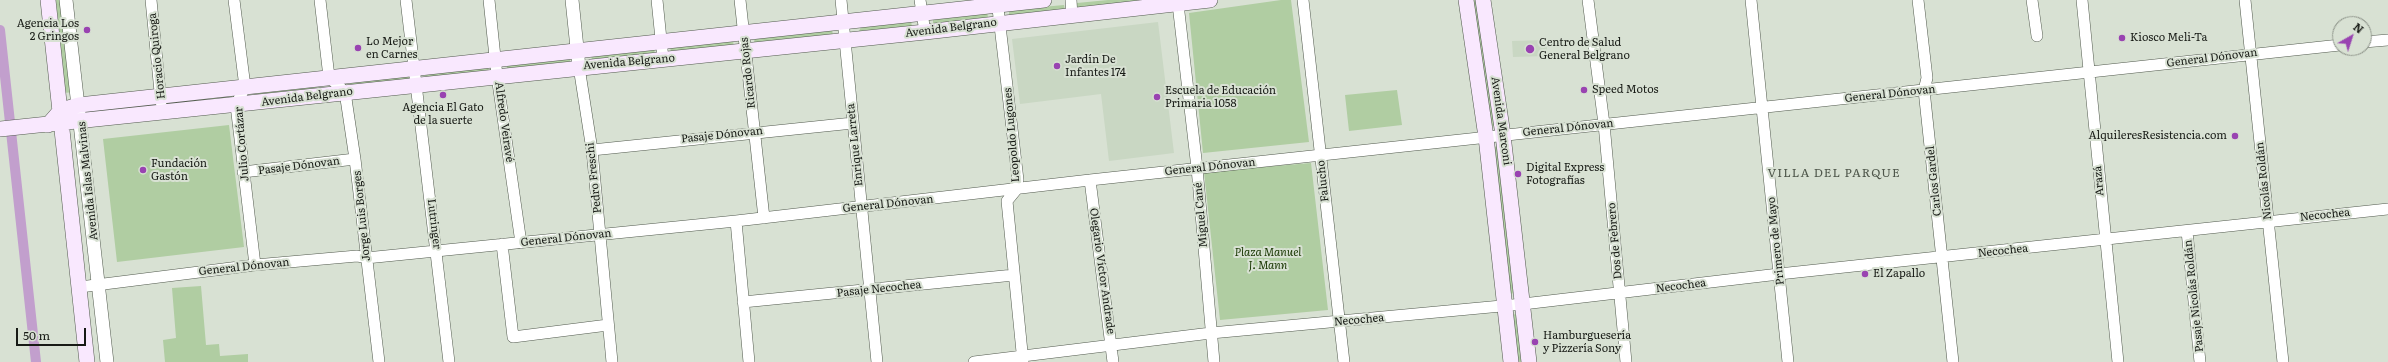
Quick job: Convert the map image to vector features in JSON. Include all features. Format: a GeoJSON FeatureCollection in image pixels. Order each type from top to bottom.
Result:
{"type":"FeatureCollection","features":[{"type":"Feature","properties":{"kind":"main road","name":"Avenida Islas Malvinas"},"geometry":{"type":"LineString","coordinates":[[48,0],[57,120],[80,287],[88,362]]}},
{"type":"Feature","properties":{"kind":"main road","name":"Avenida Belgrano"},"geometry":{"type":"LineString","coordinates":[[57,120],[79,105],[844,23],[921,7],[1044,0]]}},
{"type":"Feature","properties":{"kind":"main road","name":"Avenida Belgrano"},"geometry":{"type":"LineString","coordinates":[[0,129],[21,127],[57,120],[81,122],[345,92],[417,86],[579,67],[1072,16],[1175,2],[1210,0]]}},
{"type":"Feature","properties":{"kind":"main road","name":"Avenida Marconi"},"geometry":{"type":"LineString","coordinates":[[1466,0],[1486,137],[1511,362]]}},
{"type":"Feature","properties":{"kind":"main road","name":"Avenida Marconi"},"geometry":{"type":"LineString","coordinates":[[1483,0],[1504,135],[1529,362]]}},
{"type":"Feature","properties":{"kind":"street","name":"Avenida Islas Malvinas"},"geometry":{"type":"LineString","coordinates":[[66,0],[107,362]]}},
{"type":"Feature","properties":{"kind":"street","name":"Horacio Quiroga"},"geometry":{"type":"LineString","coordinates":[[151,0],[162,113]]}},
{"type":"Feature","properties":{"kind":"street"},"geometry":{"type":"LineString","coordinates":[[234,0],[245,87]]}},
{"type":"Feature","properties":{"kind":"street"},"geometry":{"type":"LineString","coordinates":[[320,0],[329,77],[345,92]]}},
{"type":"Feature","properties":{"kind":"street"},"geometry":{"type":"LineString","coordinates":[[406,0],[413,69],[417,86]]}},
{"type":"Feature","properties":{"kind":"street","name":"Alfredo Veiravé"},"geometry":{"type":"LineString","coordinates":[[489,0],[497,76],[521,243]]}},
{"type":"Feature","properties":{"kind":"street"},"geometry":{"type":"LineString","coordinates":[[572,0],[579,67]]}},
{"type":"Feature","properties":{"kind":"street"},"geometry":{"type":"LineString","coordinates":[[657,0],[663,59]]}},
{"type":"Feature","properties":{"kind":"street","name":"Ricardo Rojas"},"geometry":{"type":"LineString","coordinates":[[740,0],[764,218]]}},
{"type":"Feature","properties":{"kind":"street","name":"Enrique Larreta"},"geometry":{"type":"LineString","coordinates":[[841,0],[877,362]]}},
{"type":"Feature","properties":{"kind":"street"},"geometry":{"type":"LineString","coordinates":[[1070,0],[1072,16]]}},
{"type":"Feature","properties":{"kind":"street","name":"Falucho"},"geometry":{"type":"LineString","coordinates":[[1303,0],[1344,362]]}},
{"type":"Feature","properties":{"kind":"street","name":"Dos de Febrero"},"geometry":{"type":"LineString","coordinates":[[1588,0],[1604,124],[1626,362]]}},
{"type":"Feature","properties":{"kind":"street","name":"Primero de Mayo"},"geometry":{"type":"LineString","coordinates":[[1751,0],[1788,362]]}},
{"type":"Feature","properties":{"kind":"street","name":"Carlos Gardel"},"geometry":{"type":"LineString","coordinates":[[1918,0],[1927,78],[1924,90],[1953,362]]}},
{"type":"Feature","properties":{"kind":"street"},"geometry":{"type":"LineString","coordinates":[[2032,0],[2037,36]]}},
{"type":"Feature","properties":{"kind":"street","name":"Arazá"},"geometry":{"type":"LineString","coordinates":[[2082,0],[2104,240],[2118,362]]}},
{"type":"Feature","properties":{"kind":"street","name":"Nicolás Roldán"},"geometry":{"type":"LineString","coordinates":[[2245,0],[2284,362]]}},
{"type":"Feature","properties":{"kind":"street","name":"Leopoldo Lugones"},"geometry":{"type":"LineString","coordinates":[[997,2],[1018,180],[1016,190],[1007,201],[1022,360]]}},
{"type":"Feature","properties":{"kind":"street","name":"Miguel Cané"},"geometry":{"type":"LineString","coordinates":[[1175,2],[1197,168],[1214,362]]}},
{"type":"Feature","properties":{"kind":"street"},"geometry":{"type":"LineString","coordinates":[[921,7],[925,32]]}},
{"type":"Feature","properties":{"kind":"street"},"geometry":{"type":"LineString","coordinates":[[2372,41],[2388,40]]}},
{"type":"Feature","properties":{"kind":"street","name":"General Dónovan"},"geometry":{"type":"LineString","coordinates":[[80,287],[255,265],[357,256],[366,258],[736,221],[1197,168],[2089,72],[2251,53],[2332,46]]}},
{"type":"Feature","properties":{"kind":"street","name":"Pedro Freschi"},"geometry":{"type":"LineString","coordinates":[[579,67],[592,150],[612,362]]}},
{"type":"Feature","properties":{"kind":"street","name":"Lutringer"},"geometry":{"type":"LineString","coordinates":[[417,86],[449,362]]}},
{"type":"Feature","properties":{"kind":"street","name":"Julio Cortázar"},"geometry":{"type":"LineString","coordinates":[[245,87],[236,105],[255,265]]}},
{"type":"Feature","properties":{"kind":"street","name":"Jorge Luis Borges"},"geometry":{"type":"LineString","coordinates":[[345,92],[356,159],[366,258],[379,362]]}},
{"type":"Feature","properties":{"kind":"street","name":"Pasaje Dónovan"},"geometry":{"type":"LineString","coordinates":[[592,150],[853,123]]}},
{"type":"Feature","properties":{"kind":"street","name":"Pasaje Dónovan"},"geometry":{"type":"LineString","coordinates":[[243,172],[356,159]]}},
{"type":"Feature","properties":{"kind":"street","name":"Olegario Víctor Andrade"},"geometry":{"type":"LineString","coordinates":[[1090,180],[1113,362]]}},
{"type":"Feature","properties":{"kind":"street","name":"Necochea"},"geometry":{"type":"LineString","coordinates":[[974,362],[1022,360],[1112,345],[1211,333],[1505,306],[1779,274],[2388,209]]}},
{"type":"Feature","properties":{"kind":"street"},"geometry":{"type":"LineString","coordinates":[[736,221],[749,362]]}},
{"type":"Feature","properties":{"kind":"street","name":"Pasaje Nicolás Roldán"},"geometry":{"type":"LineString","coordinates":[[2187,231],[2200,362]]}},
{"type":"Feature","properties":{"kind":"street"},"geometry":{"type":"LineString","coordinates":[[502,244],[514,337],[608,325]]}},
{"type":"Feature","properties":{"kind":"street","name":"Pasaje Necochea"},"geometry":{"type":"LineString","coordinates":[[744,302],[1014,275]]}},
{"type":"Feature","properties":{"kind":"shaded area"},"geometry":{"type":"Polygon","coordinates":[[[1158,22],[1174,153],[1109,161],[1101,94],[1020,104],[1012,39],[1158,22]]]}},
{"type":"Feature","properties":{"kind":"shaded area","name":"Centro de Salud General Belgrano"},"geometry":{"type":"Polygon","coordinates":[[[1547,40],[1547,56],[1513,57],[1512,41],[1547,40]]]}},
{"type":"Feature","properties":{"kind":"green space"},"geometry":{"type":"Polygon","coordinates":[[[56,0],[60,0],[72,92],[65,93],[56,0]]]}},
{"type":"Feature","properties":{"kind":"green space"},"geometry":{"type":"Polygon","coordinates":[[[1108,0],[1141,0],[1142,5],[1078,11],[1077,3],[1108,0]]]}},
{"type":"Feature","properties":{"kind":"green space"},"geometry":{"type":"Polygon","coordinates":[[[1281,0],[1291,0],[1309,142],[1203,153],[1189,13],[1281,0]]]}},
{"type":"Feature","properties":{"kind":"green space"},"geometry":{"type":"Polygon","coordinates":[[[1472,0],[1481,0],[1498,125],[1489,126],[1472,0]]]}},
{"type":"Feature","properties":{"kind":"green space"},"geometry":{"type":"Polygon","coordinates":[[[1064,5],[1065,11],[1009,16],[1009,10],[1064,5]]]}},
{"type":"Feature","properties":{"kind":"green space"},"geometry":{"type":"Polygon","coordinates":[[[987,11],[988,18],[933,24],[933,19],[987,11]]]}},
{"type":"Feature","properties":{"kind":"green space"},"geometry":{"type":"Polygon","coordinates":[[[911,21],[912,27],[859,31],[861,27],[911,21]]]}},
{"type":"Feature","properties":{"kind":"green space"},"geometry":{"type":"Polygon","coordinates":[[[832,29],[833,36],[756,44],[754,42],[755,38],[832,29]]]}},
{"type":"Feature","properties":{"kind":"green space"},"geometry":{"type":"Polygon","coordinates":[[[733,40],[734,47],[671,53],[670,46],[733,40]]]}},
{"type":"Feature","properties":{"kind":"green space"},"geometry":{"type":"Polygon","coordinates":[[[654,48],[655,55],[592,61],[591,54],[654,48]]]}},
{"type":"Feature","properties":{"kind":"green space"},"geometry":{"type":"Polygon","coordinates":[[[570,58],[570,65],[507,71],[507,64],[570,58]]]}},
{"type":"Feature","properties":{"kind":"green space"},"geometry":{"type":"Polygon","coordinates":[[[488,67],[489,73],[426,80],[425,73],[488,67]]]}},
{"type":"Feature","properties":{"kind":"green space"},"geometry":{"type":"Polygon","coordinates":[[[409,75],[410,82],[351,88],[350,81],[409,75]]]}},
{"type":"Feature","properties":{"kind":"green space"},"geometry":{"type":"Polygon","coordinates":[[[316,83],[317,90],[254,96],[253,90],[316,83]]]}},
{"type":"Feature","properties":{"kind":"green space"},"geometry":{"type":"Polygon","coordinates":[[[1397,90],[1402,125],[1349,131],[1345,95],[1397,90]]]}},
{"type":"Feature","properties":{"kind":"green space"},"geometry":{"type":"Polygon","coordinates":[[[232,94],[232,101],[170,107],[169,100],[232,94]]]}},
{"type":"Feature","properties":{"kind":"green space"},"geometry":{"type":"Polygon","coordinates":[[[229,125],[244,247],[117,262],[103,139],[229,125]]]}},
{"type":"Feature","properties":{"kind":"green space"},"geometry":{"type":"Polygon","coordinates":[[[1500,146],[1516,293],[1508,294],[1493,147],[1500,146]]]}},
{"type":"Feature","properties":{"kind":"green space","name":"Plaza Manuel J. Mann"},"geometry":{"type":"Polygon","coordinates":[[[1311,163],[1328,310],[1220,320],[1204,172],[1311,163]]]}},
{"type":"Feature","properties":{"kind":"green space"},"geometry":{"type":"Polygon","coordinates":[[[201,286],[206,345],[219,344],[220,356],[248,354],[248,362],[165,362],[163,340],[176,338],[172,288],[201,286]]]}},
{"type":"Feature","properties":{"kind":"green space"},"geometry":{"type":"Polygon","coordinates":[[[1518,314],[1524,362],[1516,362],[1510,315],[1518,314]]]}},
{"type":"Feature","properties":{"kind":"waterway"},"geometry":{"type":"LineString","coordinates":[[0,30],[36,362]]}},
{"type":"Feature","properties":{"kind":"place","name":"Agencia Los 2 Gringos"},"geometry":{"type":"Point","coordinates":[87,30]}},
{"type":"Feature","properties":{"kind":"place","name":"Kiosco Meli-Ta"},"geometry":{"type":"Point","coordinates":[2122,38]}},
{"type":"Feature","properties":{"kind":"place","name":"Lo Mejor en Carnes"},"geometry":{"type":"Point","coordinates":[358,48]}},
{"type":"Feature","properties":{"kind":"place","name":"Centro de Salud General Belgrano"},"geometry":{"type":"Point","coordinates":[1530,49]}},
{"type":"Feature","properties":{"kind":"place","name":"Jardín De Infantes 174"},"geometry":{"type":"Point","coordinates":[1057,66]}},
{"type":"Feature","properties":{"kind":"place","name":"Speed Motos"},"geometry":{"type":"Point","coordinates":[1584,90]}},
{"type":"Feature","properties":{"kind":"place","name":"Agencia El Gato de la suerte"},"geometry":{"type":"Point","coordinates":[443,95]}},
{"type":"Feature","properties":{"kind":"place","name":"Escuela de Educación Primaria 1058"},"geometry":{"type":"Point","coordinates":[1157,97]}},
{"type":"Feature","properties":{"kind":"place","name":"AlquileresResistencia.com"},"geometry":{"type":"Point","coordinates":[2235,136]}},
{"type":"Feature","properties":{"kind":"place","name":"Fundación Gastón"},"geometry":{"type":"Point","coordinates":[143,170]}},
{"type":"Feature","properties":{"kind":"place","name":"Digital Express Fotografías"},"geometry":{"type":"Point","coordinates":[1518,174]}},
{"type":"Feature","properties":{"kind":"place","name":"El Zapallo"},"geometry":{"type":"Point","coordinates":[1865,274]}},
{"type":"Feature","properties":{"kind":"place","name":"Hamburguesería y Pizzería Sony"},"geometry":{"type":"Point","coordinates":[1535,342]}},
{"type":"Feature","properties":{"kind":"district","name":"VILLA DEL PARQUE"},"geometry":{"type":"Point","coordinates":[1834,173]}}]}
